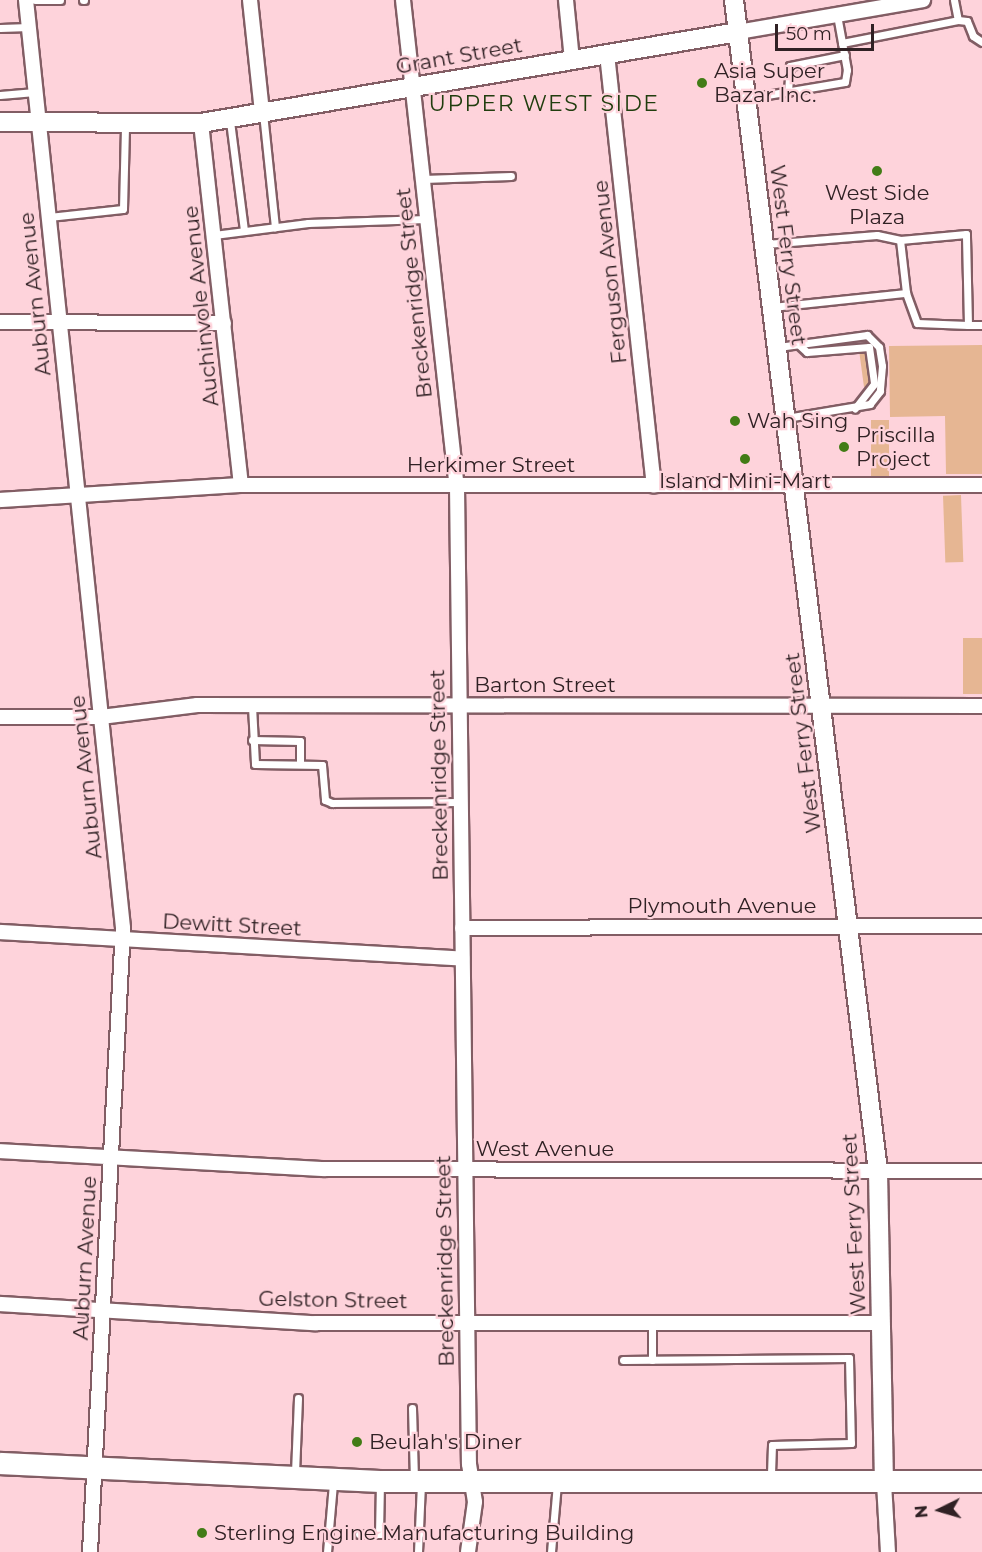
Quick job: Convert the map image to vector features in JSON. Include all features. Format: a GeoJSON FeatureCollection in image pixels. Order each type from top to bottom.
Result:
{"type":"FeatureCollection","features":[{"type":"Feature","properties":{"kind":"main road"},"geometry":{"type":"LineString","coordinates":[[0,1463],[294,1479],[380,1481],[884,1483],[982,1481]]}},
{"type":"Feature","properties":{"kind":"street","name":"Auburn Avenue"},"geometry":{"type":"LineString","coordinates":[[26,0],[122,940],[90,1552]]}},
{"type":"Feature","properties":{"kind":"street"},"geometry":{"type":"LineString","coordinates":[[250,0],[262,112]]}},
{"type":"Feature","properties":{"kind":"street","name":"Breckenridge Street"},"geometry":{"type":"LineString","coordinates":[[403,0],[457,486],[465,1170],[472,1481],[476,1502],[468,1552]]}},
{"type":"Feature","properties":{"kind":"street"},"geometry":{"type":"LineString","coordinates":[[566,0],[572,60]]}},
{"type":"Feature","properties":{"kind":"street","name":"West Ferry Street"},"geometry":{"type":"LineString","coordinates":[[734,0],[878,1171],[884,1483]]}},
{"type":"Feature","properties":{"kind":"street","name":"Grant Street"},"geometry":{"type":"LineString","coordinates":[[0,122],[201,123],[837,15],[870,4],[923,0]]}},
{"type":"Feature","properties":{"kind":"street","name":"Ferguson Avenue"},"geometry":{"type":"LineString","coordinates":[[607,54],[654,485]]}},
{"type":"Feature","properties":{"kind":"street","name":"Auchinvole Avenue"},"geometry":{"type":"LineString","coordinates":[[201,123],[241,485]]}},
{"type":"Feature","properties":{"kind":"street"},"geometry":{"type":"LineString","coordinates":[[0,322],[224,323]]}},
{"type":"Feature","properties":{"kind":"street","name":"Herkimer Street"},"geometry":{"type":"LineString","coordinates":[[0,500],[241,485],[982,485]]}},
{"type":"Feature","properties":{"kind":"street","name":"Barton Street"},"geometry":{"type":"LineString","coordinates":[[0,717],[101,717],[197,705],[982,706]]}},
{"type":"Feature","properties":{"kind":"street","name":"Plymouth Avenue"},"geometry":{"type":"LineString","coordinates":[[462,928],[982,926]]}},
{"type":"Feature","properties":{"kind":"street","name":"Dewitt Street"},"geometry":{"type":"LineString","coordinates":[[0,932],[462,959]]}},
{"type":"Feature","properties":{"kind":"street","name":"West Avenue"},"geometry":{"type":"LineString","coordinates":[[0,1151],[324,1169],[982,1171]]}},
{"type":"Feature","properties":{"kind":"street","name":"Gelston Street"},"geometry":{"type":"LineString","coordinates":[[0,1304],[315,1323],[652,1321],[882,1323]]}},
{"type":"Feature","properties":{"kind":"street"},"geometry":{"type":"LineString","coordinates":[[884,1483],[888,1552]]}},
{"type":"Feature","properties":{"kind":"lane"},"geometry":{"type":"LineString","coordinates":[[35,0],[60,0]]}},
{"type":"Feature","properties":{"kind":"lane"},"geometry":{"type":"LineString","coordinates":[[954,0],[958,20]]}},
{"type":"Feature","properties":{"kind":"lane"},"geometry":{"type":"LineString","coordinates":[[746,99],[845,82],[844,55],[837,15]]}},
{"type":"Feature","properties":{"kind":"lane"},"geometry":{"type":"LineString","coordinates":[[842,43],[958,20],[967,21],[977,41],[982,42]]}},
{"type":"Feature","properties":{"kind":"lane"},"geometry":{"type":"LineString","coordinates":[[0,28],[29,27]]}},
{"type":"Feature","properties":{"kind":"lane"},"geometry":{"type":"LineString","coordinates":[[788,92],[790,66],[844,55]]}},
{"type":"Feature","properties":{"kind":"lane"},"geometry":{"type":"LineString","coordinates":[[0,95],[35,92]]}},
{"type":"Feature","properties":{"kind":"lane"},"geometry":{"type":"LineString","coordinates":[[262,112],[275,227]]}},
{"type":"Feature","properties":{"kind":"lane"},"geometry":{"type":"LineString","coordinates":[[230,118],[244,231]]}},
{"type":"Feature","properties":{"kind":"lane"},"geometry":{"type":"LineString","coordinates":[[49,217],[123,209],[125,123]]}},
{"type":"Feature","properties":{"kind":"lane"},"geometry":{"type":"LineString","coordinates":[[422,179],[511,176]]}},
{"type":"Feature","properties":{"kind":"lane"},"geometry":{"type":"LineString","coordinates":[[214,235],[285,226],[426,219]]}},
{"type":"Feature","properties":{"kind":"lane"},"geometry":{"type":"LineString","coordinates":[[764,244],[877,235],[900,240],[966,234],[968,325]]}},
{"type":"Feature","properties":{"kind":"lane"},"geometry":{"type":"LineString","coordinates":[[900,240],[906,293],[916,322],[982,325]]}},
{"type":"Feature","properties":{"kind":"lane"},"geometry":{"type":"LineString","coordinates":[[772,307],[906,293]]}},
{"type":"Feature","properties":{"kind":"lane"},"geometry":{"type":"LineString","coordinates":[[777,347],[867,335],[879,347],[882,366],[880,391],[870,404],[786,418]]}},
{"type":"Feature","properties":{"kind":"lane"},"geometry":{"type":"LineString","coordinates":[[798,344],[807,352],[869,348],[874,384],[855,408]]}},
{"type":"Feature","properties":{"kind":"lane"},"geometry":{"type":"LineString","coordinates":[[252,706],[255,764],[322,765],[322,792],[325,800],[332,803],[460,802]]}},
{"type":"Feature","properties":{"kind":"lane"},"geometry":{"type":"LineString","coordinates":[[252,740],[300,741],[300,765]]}},
{"type":"Feature","properties":{"kind":"lane"},"geometry":{"type":"LineString","coordinates":[[652,1321],[652,1360]]}},
{"type":"Feature","properties":{"kind":"lane"},"geometry":{"type":"LineString","coordinates":[[623,1360],[849,1358],[851,1443],[772,1445],[771,1481]]}},
{"type":"Feature","properties":{"kind":"lane"},"geometry":{"type":"LineString","coordinates":[[294,1479],[298,1398]]}},
{"type":"Feature","properties":{"kind":"lane"},"geometry":{"type":"LineString","coordinates":[[412,1408],[417,1481],[418,1552]]}},
{"type":"Feature","properties":{"kind":"lane"},"geometry":{"type":"LineString","coordinates":[[327,1552],[333,1480]]}},
{"type":"Feature","properties":{"kind":"lane"},"geometry":{"type":"LineString","coordinates":[[379,1534],[380,1481]]}},
{"type":"Feature","properties":{"kind":"lane"},"geometry":{"type":"LineString","coordinates":[[551,1552],[557,1481]]}},
{"type":"Feature","properties":{"kind":"lane"},"geometry":{"type":"LineString","coordinates":[[359,1534],[419,1534]]}},
{"type":"Feature","properties":{"kind":"shaded area"},"geometry":{"type":"Polygon","coordinates":[[[982,345],[982,474],[946,474],[945,416],[890,417],[889,346],[982,345]]]}},
{"type":"Feature","properties":{"kind":"shaded area"},"geometry":{"type":"Polygon","coordinates":[[[859,350],[868,352],[870,386],[864,387],[859,350]]]}},
{"type":"Feature","properties":{"kind":"shaded area"},"geometry":{"type":"Polygon","coordinates":[[[871,420],[889,420],[889,477],[871,477],[871,420]]]}},
{"type":"Feature","properties":{"kind":"shaded area"},"geometry":{"type":"Polygon","coordinates":[[[961,495],[963,562],[945,563],[943,496],[961,495]]]}},
{"type":"Feature","properties":{"kind":"shaded area"},"geometry":{"type":"Polygon","coordinates":[[[963,638],[982,638],[982,694],[963,694],[963,638]]]}},
{"type":"Feature","properties":{"kind":"place","name":"Asia Super Bazar Inc."},"geometry":{"type":"Point","coordinates":[702,83]}},
{"type":"Feature","properties":{"kind":"place","name":"West Side Plaza"},"geometry":{"type":"Point","coordinates":[877,171]}},
{"type":"Feature","properties":{"kind":"place","name":"Wah Sing"},"geometry":{"type":"Point","coordinates":[735,421]}},
{"type":"Feature","properties":{"kind":"place","name":"Priscilla Project"},"geometry":{"type":"Point","coordinates":[844,447]}},
{"type":"Feature","properties":{"kind":"place","name":"Island Mini-Mart"},"geometry":{"type":"Point","coordinates":[745,459]}},
{"type":"Feature","properties":{"kind":"place","name":"Beulah's Diner"},"geometry":{"type":"Point","coordinates":[357,1442]}},
{"type":"Feature","properties":{"kind":"place","name":"Sterling Engine Manufacturing Building"},"geometry":{"type":"Point","coordinates":[202,1533]}},
{"type":"Feature","properties":{"kind":"district","name":"UPPER WEST SIDE"},"geometry":{"type":"Point","coordinates":[544,104]}}]}
